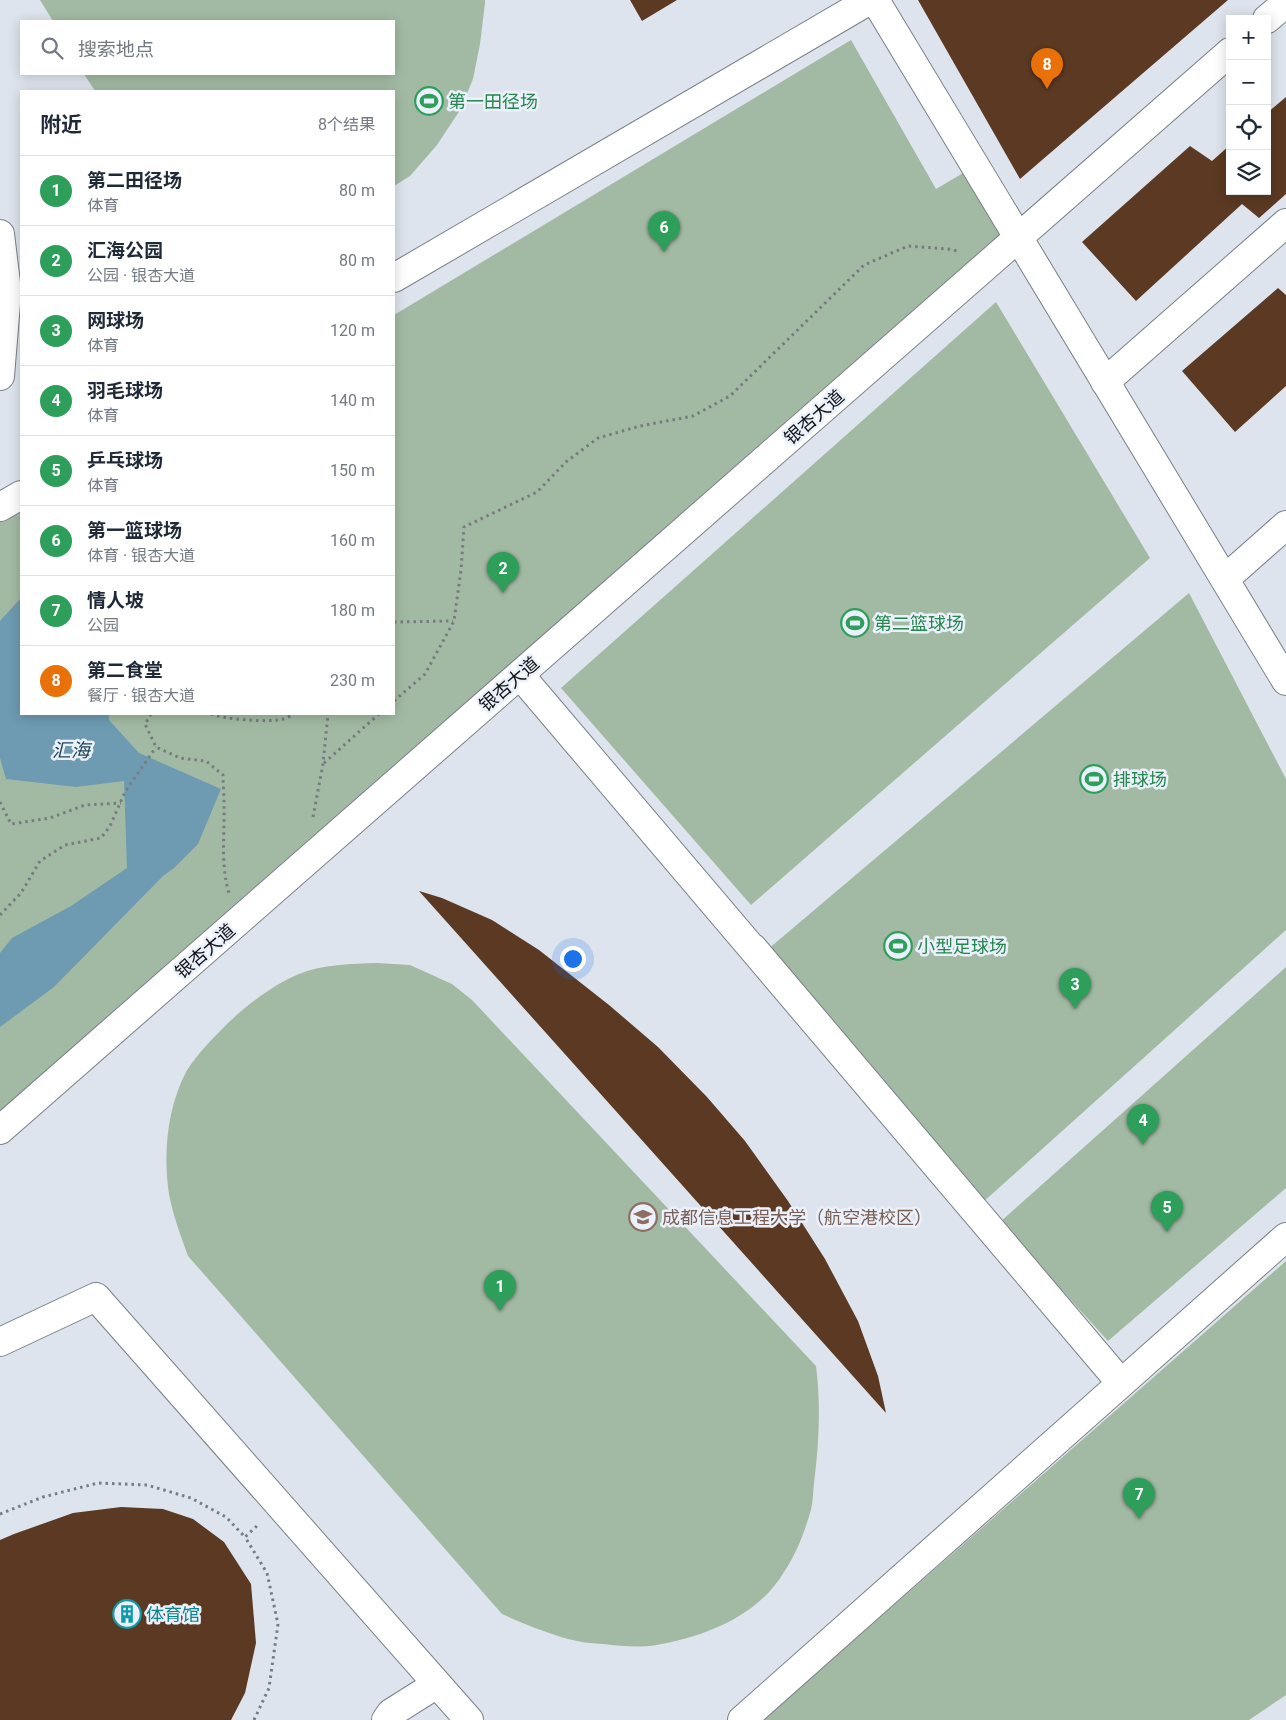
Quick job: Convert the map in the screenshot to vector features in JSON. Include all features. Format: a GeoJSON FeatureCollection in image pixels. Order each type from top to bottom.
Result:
{"type":"FeatureCollection","features":[{"type":"Feature","properties":{"kind":"street"},"geometry":{"type":"LineString","coordinates":[[395,277],[870,0]]}},
{"type":"Feature","properties":{"kind":"street"},"geometry":{"type":"LineString","coordinates":[[875,0],[1286,681]]}},
{"type":"Feature","properties":{"kind":"street"},"geometry":{"type":"LineString","coordinates":[[1271,16],[1286,3]]}},
{"type":"Feature","properties":{"kind":"street","name":"银杏大道"},"geometry":{"type":"LineString","coordinates":[[0,1130],[1226,55]]}},
{"type":"Feature","properties":{"kind":"street"},"geometry":{"type":"LineString","coordinates":[[1105,382],[1286,223]]}},
{"type":"Feature","properties":{"kind":"street"},"geometry":{"type":"LineString","coordinates":[[0,234],[7,291],[0,376]]}},
{"type":"Feature","properties":{"kind":"street"},"geometry":{"type":"LineString","coordinates":[[0,508],[20,496]]}},
{"type":"Feature","properties":{"kind":"street"},"geometry":{"type":"LineString","coordinates":[[1224,579],[1286,525]]}},
{"type":"Feature","properties":{"kind":"street"},"geometry":{"type":"LineString","coordinates":[[520,675],[1121,1384]]}},
{"type":"Feature","properties":{"kind":"street"},"geometry":{"type":"LineString","coordinates":[[753,948],[1121,1384]]}},
{"type":"Feature","properties":{"kind":"street"},"geometry":{"type":"LineString","coordinates":[[742,1720],[1286,1237]]}},
{"type":"Feature","properties":{"kind":"street"},"geometry":{"type":"LineString","coordinates":[[0,1342],[96,1297],[469,1720]]}},
{"type":"Feature","properties":{"kind":"street"},"geometry":{"type":"LineString","coordinates":[[386,1720],[391,1713],[437,1684]]}},
{"type":"Feature","properties":{"kind":"path"},"geometry":{"type":"LineString","coordinates":[[395,700],[425,674],[454,621],[461,570],[464,527],[537,492],[566,462],[598,438],[640,426],[693,416],[730,396],[864,265],[908,246],[948,249],[992,260]]}},
{"type":"Feature","properties":{"kind":"path"},"geometry":{"type":"LineString","coordinates":[[395,622],[454,621]]}},
{"type":"Feature","properties":{"kind":"path"},"geometry":{"type":"LineString","coordinates":[[150,715],[145,724],[156,747],[180,758],[206,761],[223,775],[223,836],[226,883],[237,922]]}},
{"type":"Feature","properties":{"kind":"path"},"geometry":{"type":"LineString","coordinates":[[213,715],[251,720],[283,720],[292,715]]}},
{"type":"Feature","properties":{"kind":"path"},"geometry":{"type":"LineString","coordinates":[[313,818],[323,764],[328,715]]}},
{"type":"Feature","properties":{"kind":"path"},"geometry":{"type":"LineString","coordinates":[[323,764],[378,715]]}},
{"type":"Feature","properties":{"kind":"path"},"geometry":{"type":"LineString","coordinates":[[0,915],[21,893],[40,861],[65,844],[101,838],[110,826],[125,792],[156,747]]}},
{"type":"Feature","properties":{"kind":"path"},"geometry":{"type":"LineString","coordinates":[[0,802],[11,824],[50,818],[85,805],[120,803]]}},
{"type":"Feature","properties":{"kind":"path"},"geometry":{"type":"LineString","coordinates":[[0,1514],[42,1498],[98,1483],[147,1485],[191,1498],[226,1517],[245,1537],[267,1573],[278,1624],[269,1688],[254,1720]]}},
{"type":"Feature","properties":{"kind":"path"},"geometry":{"type":"LineString","coordinates":[[245,1537],[280,1505]]}},
{"type":"Feature","properties":{"kind":"green space","name":"第一田径场"},"geometry":{"type":"Polygon","coordinates":[[[40,0],[485,0],[480,44],[473,79],[460,110],[437,145],[410,176],[395,185],[395,90],[94,90],[85,75],[395,75],[395,20],[52,20],[40,0]]]}},
{"type":"Feature","properties":{"kind":"green space"},"geometry":{"type":"Polygon","coordinates":[[[851,40],[936,189],[975,166],[1018,237],[0,1130],[0,507],[20,496],[20,715],[395,715],[395,314],[851,40]]]}},
{"type":"Feature","properties":{"kind":"green space","name":"第二篮球场"},"geometry":{"type":"Polygon","coordinates":[[[996,302],[1150,558],[751,905],[561,688],[996,302]]]}},
{"type":"Feature","properties":{"kind":"green space"},"geometry":{"type":"Polygon","coordinates":[[[1189,593],[1286,779],[1286,930],[982,1203],[767,950],[1189,593]]]}},
{"type":"Feature","properties":{"kind":"green space"},"geometry":{"type":"Polygon","coordinates":[[[377,963],[410,965],[452,984],[472,1000],[816,1366],[819,1410],[818,1439],[811,1510],[805,1529],[792,1558],[773,1587],[760,1601],[729,1622],[711,1630],[675,1641],[650,1646],[630,1646],[567,1639],[502,1614],[188,1256],[177,1226],[169,1194],[166,1164],[168,1132],[174,1101],[190,1065],[228,1023],[252,1002],[280,983],[317,968],[377,963]]]}},
{"type":"Feature","properties":{"kind":"green space"},"geometry":{"type":"Polygon","coordinates":[[[1286,967],[1286,1188],[1108,1341],[1000,1222],[1286,967]]]}},
{"type":"Feature","properties":{"kind":"green space"},"geometry":{"type":"Polygon","coordinates":[[[1286,1261],[1286,1695],[1249,1720],[763,1720],[1286,1261]]]}},
{"type":"Feature","properties":{"kind":"water","name":"汇海"},"geometry":{"type":"Polygon","coordinates":[[[20,599],[20,715],[109,715],[109,720],[139,753],[221,789],[198,844],[174,868],[163,876],[54,987],[0,1027],[0,953],[12,938],[71,906],[127,868],[124,781],[76,787],[6,779],[0,758],[0,621],[20,599]]]}},
{"type":"Feature","properties":{"kind":"building"},"geometry":{"type":"Polygon","coordinates":[[[630,0],[677,0],[642,21],[630,0]]]}},
{"type":"Feature","properties":{"kind":"building"},"geometry":{"type":"Polygon","coordinates":[[[918,0],[1228,0],[1020,179],[918,0]]]}},
{"type":"Feature","properties":{"kind":"building"},"geometry":{"type":"Polygon","coordinates":[[[1286,97],[1286,194],[1259,218],[1242,204],[1136,301],[1082,242],[1190,146],[1212,161],[1226,149],[1226,195],[1271,195],[1271,110],[1286,97]]]}},
{"type":"Feature","properties":{"kind":"building"},"geometry":{"type":"Polygon","coordinates":[[[1278,288],[1286,295],[1286,386],[1235,432],[1182,371],[1278,288]]]}},
{"type":"Feature","properties":{"kind":"building"},"geometry":{"type":"Polygon","coordinates":[[[419,891],[442,898],[492,920],[539,950],[609,1005],[658,1047],[707,1097],[745,1141],[788,1201],[825,1259],[858,1321],[878,1376],[886,1413],[419,891]]]}},
{"type":"Feature","properties":{"kind":"building","name":"体育馆"},"geometry":{"type":"Polygon","coordinates":[[[121,1507],[163,1509],[193,1519],[224,1542],[251,1584],[256,1643],[245,1693],[231,1720],[0,1720],[0,1540],[73,1513],[121,1507]]]}},
{"type":"Feature","properties":{"kind":"place","name":"第二食堂"},"geometry":{"type":"Point","coordinates":[1047,89]}},
{"type":"Feature","properties":{"kind":"place","name":"第一田径场"},"geometry":{"type":"Point","coordinates":[429,101]}},
{"type":"Feature","properties":{"kind":"place","name":"第一篮球场"},"geometry":{"type":"Point","coordinates":[664,252]}},
{"type":"Feature","properties":{"kind":"place","name":"汇海公园"},"geometry":{"type":"Point","coordinates":[503,593]}},
{"type":"Feature","properties":{"kind":"place","name":"第二篮球场"},"geometry":{"type":"Point","coordinates":[855,623]}},
{"type":"Feature","properties":{"kind":"place","name":"排球场"},"geometry":{"type":"Point","coordinates":[1094,779]}},
{"type":"Feature","properties":{"kind":"place","name":"小型足球场"},"geometry":{"type":"Point","coordinates":[898,946]}},
{"type":"Feature","properties":{"kind":"place","name":"网球场"},"geometry":{"type":"Point","coordinates":[1075,1009]}},
{"type":"Feature","properties":{"kind":"place","name":"羽毛球场"},"geometry":{"type":"Point","coordinates":[1143,1145]}},
{"type":"Feature","properties":{"kind":"place","name":"成都信息工程大学（航空港校区）"},"geometry":{"type":"Point","coordinates":[643,1217]}},
{"type":"Feature","properties":{"kind":"place","name":"乒乓球场"},"geometry":{"type":"Point","coordinates":[1167,1232]}},
{"type":"Feature","properties":{"kind":"place","name":"第二田径场"},"geometry":{"type":"Point","coordinates":[500,1311]}},
{"type":"Feature","properties":{"kind":"place","name":"情人坡"},"geometry":{"type":"Point","coordinates":[1139,1519]}},
{"type":"Feature","properties":{"kind":"place","name":"体育馆"},"geometry":{"type":"Point","coordinates":[127,1614]}}]}
